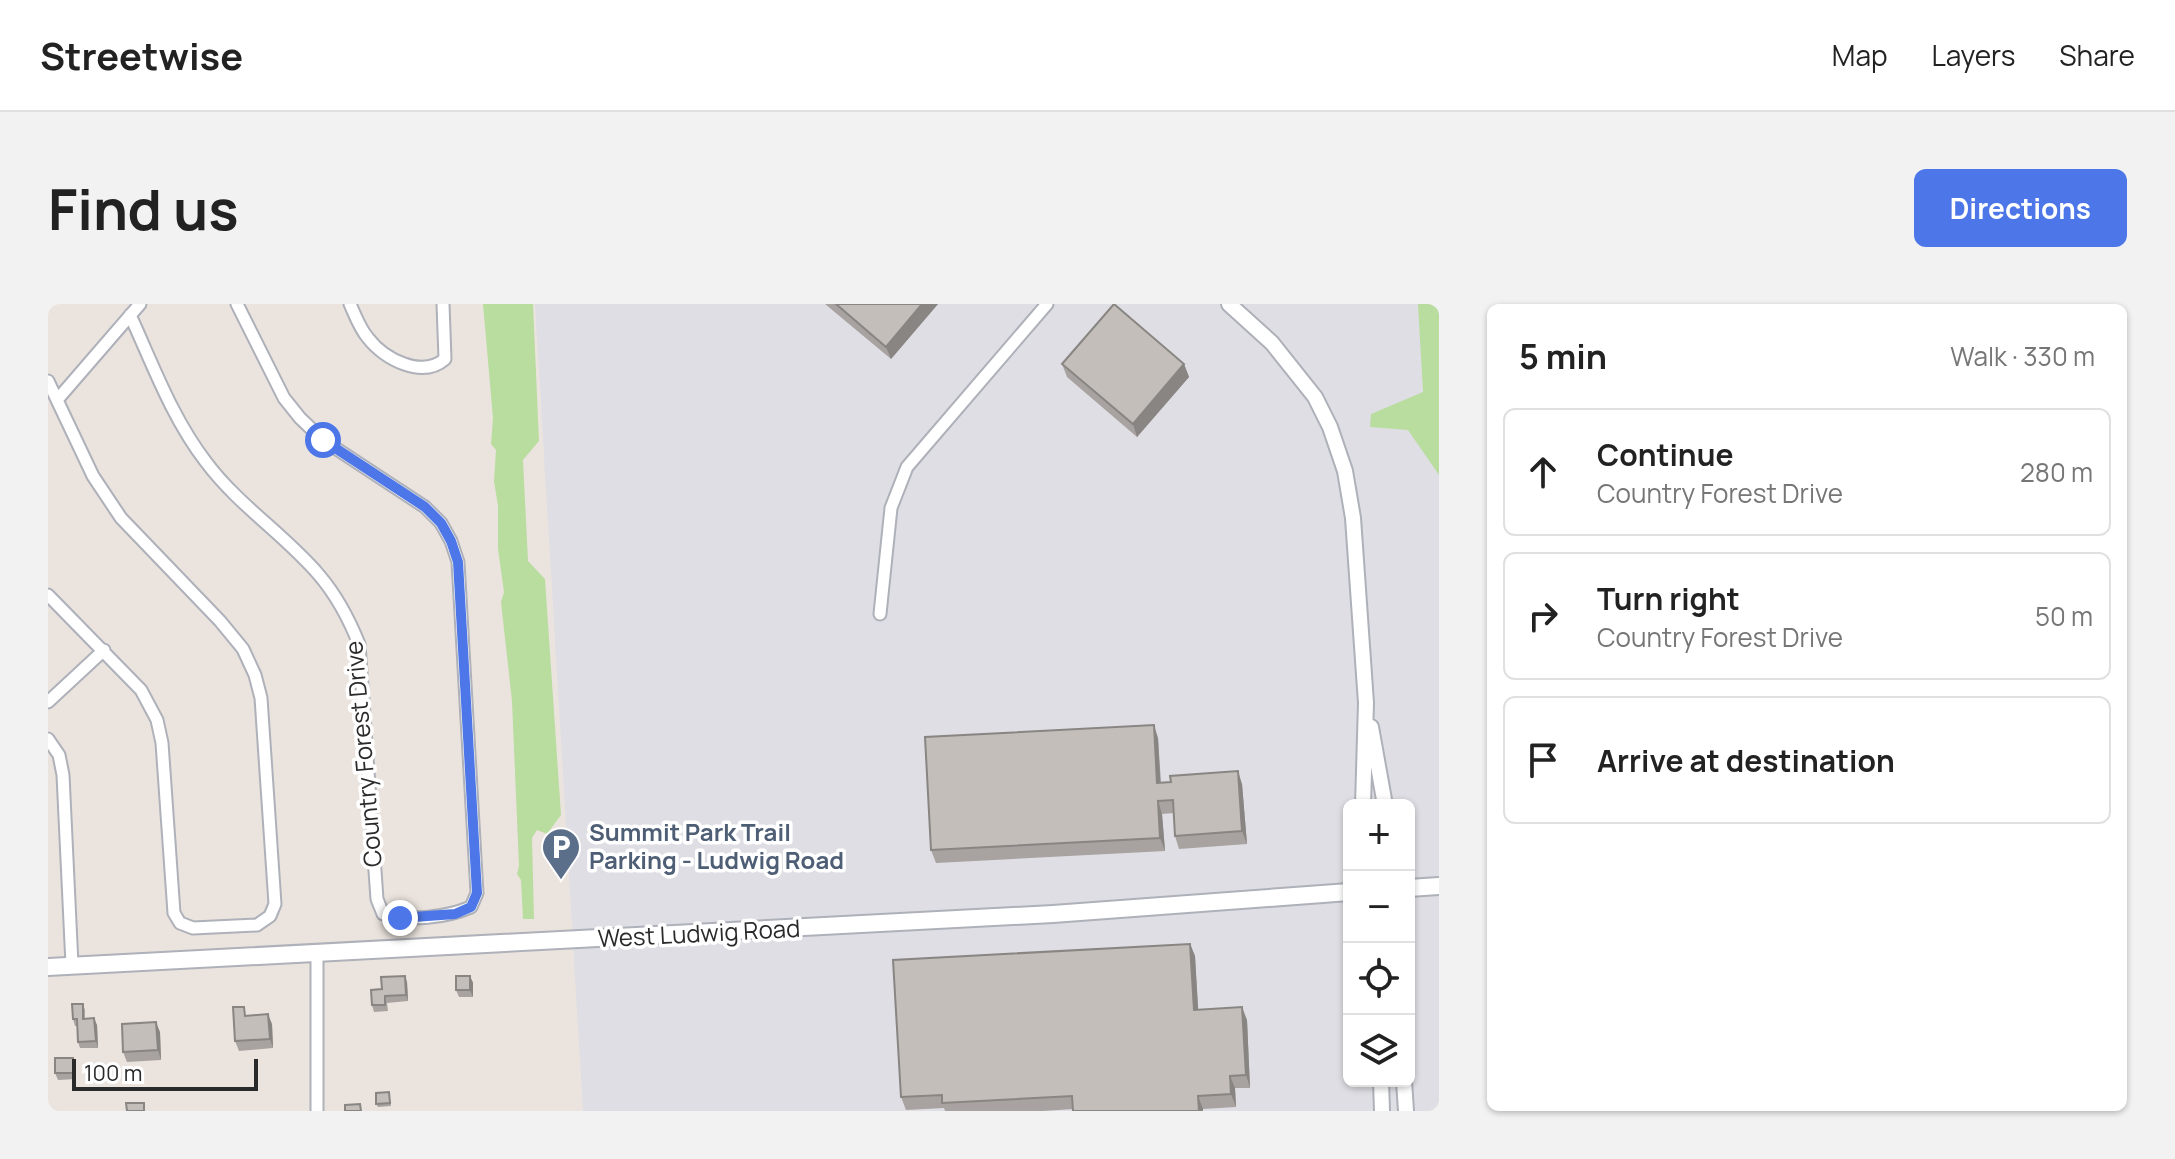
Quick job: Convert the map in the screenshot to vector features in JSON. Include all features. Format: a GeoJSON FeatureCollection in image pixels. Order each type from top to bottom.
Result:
{"type":"FeatureCollection","features":[{"type":"Feature","properties":{"kind":"main road"},"geometry":{"type":"LineString","coordinates":[[1415,888],[1439,886]]}},
{"type":"Feature","properties":{"kind":"main road","name":"West Ludwig Road"},"geometry":{"type":"LineString","coordinates":[[48,967],[1053,914],[1343,892]]}},
{"type":"Feature","properties":{"kind":"street"},"geometry":{"type":"LineString","coordinates":[[57,400],[140,304]]}},
{"type":"Feature","properties":{"kind":"street","name":"Country Forest Drive"},"geometry":{"type":"LineString","coordinates":[[130,315],[173,410],[206,463],[318,574],[347,614],[359,644],[377,899],[383,914],[400,918],[455,914],[471,907],[477,893],[458,562],[451,541],[441,523],[425,507],[323,440],[300,418],[284,398],[237,304]]}},
{"type":"Feature","properties":{"kind":"street"},"geometry":{"type":"LineString","coordinates":[[350,304],[368,338],[379,348],[414,368],[428,369],[445,359],[443,304]]}},
{"type":"Feature","properties":{"kind":"street"},"geometry":{"type":"LineString","coordinates":[[880,614],[891,508],[907,467],[1047,304]]}},
{"type":"Feature","properties":{"kind":"street"},"geometry":{"type":"LineString","coordinates":[[1229,304],[1295,368],[1315,397],[1330,427],[1345,471],[1353,518],[1366,703],[1363,799]]}},
{"type":"Feature","properties":{"kind":"street"},"geometry":{"type":"LineString","coordinates":[[48,381],[93,476],[121,518],[220,621],[243,649],[255,675],[261,698],[275,904],[270,916],[257,925],[193,928],[180,923],[174,913],[162,743],[157,720],[141,690],[48,595]]}},
{"type":"Feature","properties":{"kind":"street"},"geometry":{"type":"LineString","coordinates":[[48,702],[104,650]]}},
{"type":"Feature","properties":{"kind":"street"},"geometry":{"type":"LineString","coordinates":[[1366,703],[1384,799]]}},
{"type":"Feature","properties":{"kind":"street"},"geometry":{"type":"LineString","coordinates":[[48,739],[59,755],[63,775],[72,965]]}},
{"type":"Feature","properties":{"kind":"street"},"geometry":{"type":"LineString","coordinates":[[317,953],[317,1111]]}},
{"type":"Feature","properties":{"kind":"street"},"geometry":{"type":"LineString","coordinates":[[1381,1087],[1382,1111]]}},
{"type":"Feature","properties":{"kind":"street"},"geometry":{"type":"LineString","coordinates":[[1404,1087],[1406,1111]]}},
{"type":"Feature","properties":{"kind":"shaded area"},"geometry":{"type":"Polygon","coordinates":[[[535,304],[1439,304],[1439,1111],[583,1111],[535,304]]]}},
{"type":"Feature","properties":{"kind":"green space"},"geometry":{"type":"Polygon","coordinates":[[[483,304],[533,304],[539,441],[523,460],[528,561],[545,579],[561,815],[547,834],[537,830],[532,838],[534,919],[523,919],[521,880],[517,874],[512,701],[501,602],[504,592],[494,481],[496,450],[491,444],[493,418],[483,304]]]}},
{"type":"Feature","properties":{"kind":"green space"},"geometry":{"type":"Polygon","coordinates":[[[1418,304],[1439,304],[1439,475],[1408,430],[1370,427],[1371,414],[1423,392],[1418,304]]]}},
{"type":"Feature","properties":{"kind":"building"},"geometry":{"type":"Polygon","coordinates":[[[836,304],[922,304],[886,347],[836,304]]]}},
{"type":"Feature","properties":{"kind":"building"},"geometry":{"type":"Polygon","coordinates":[[[1114,304],[1184,364],[1133,424],[1062,364],[1114,304]]]}},
{"type":"Feature","properties":{"kind":"building"},"geometry":{"type":"Polygon","coordinates":[[[1154,725],[1157,783],[1171,782],[1170,776],[1238,771],[1242,831],[1175,836],[1173,800],[1158,801],[1160,838],[931,850],[925,737],[1154,725]]]}},
{"type":"Feature","properties":{"kind":"building"},"geometry":{"type":"Polygon","coordinates":[[[1190,944],[1194,1010],[1242,1007],[1246,1075],[1230,1076],[1231,1094],[1198,1096],[1199,1111],[1073,1111],[1072,1096],[942,1103],[942,1095],[901,1097],[893,960],[1190,944]]]}},
{"type":"Feature","properties":{"kind":"building"},"geometry":{"type":"Polygon","coordinates":[[[405,976],[406,995],[385,996],[385,1005],[372,1005],[371,990],[382,989],[381,977],[405,976]]]}},
{"type":"Feature","properties":{"kind":"building"},"geometry":{"type":"Polygon","coordinates":[[[456,976],[470,976],[470,990],[456,990],[456,976]]]}},
{"type":"Feature","properties":{"kind":"building"},"geometry":{"type":"Polygon","coordinates":[[[72,1004],[83,1004],[83,1019],[94,1018],[96,1041],[78,1042],[77,1019],[73,1019],[72,1004]]]}},
{"type":"Feature","properties":{"kind":"building"},"geometry":{"type":"Polygon","coordinates":[[[233,1007],[244,1007],[245,1016],[268,1014],[270,1039],[235,1041],[233,1007]]]}},
{"type":"Feature","properties":{"kind":"building"},"geometry":{"type":"Polygon","coordinates":[[[156,1022],[158,1050],[123,1052],[122,1024],[156,1022]]]}},
{"type":"Feature","properties":{"kind":"building"},"geometry":{"type":"Polygon","coordinates":[[[55,1058],[73,1058],[74,1073],[55,1073],[55,1058]]]}},
{"type":"Feature","properties":{"kind":"building"},"geometry":{"type":"Polygon","coordinates":[[[389,1092],[390,1103],[376,1104],[376,1093],[389,1092]]]}},
{"type":"Feature","properties":{"kind":"building"},"geometry":{"type":"Polygon","coordinates":[[[126,1103],[144,1103],[144,1111],[127,1111],[126,1103]]]}},
{"type":"Feature","properties":{"kind":"building"},"geometry":{"type":"Polygon","coordinates":[[[360,1104],[361,1111],[345,1111],[345,1105],[360,1104]]]}},
{"type":"Feature","properties":{"kind":"place","name":"Summit Park Trail Parking - Ludwig Road"},"geometry":{"type":"Point","coordinates":[561,881]}},
{"type":"Feature","properties":{"kind":"route"},"geometry":{"type":"LineString","coordinates":[[323,440],[425,507],[441,523],[458,562],[477,893],[471,907],[455,914],[400,918]]}}]}
